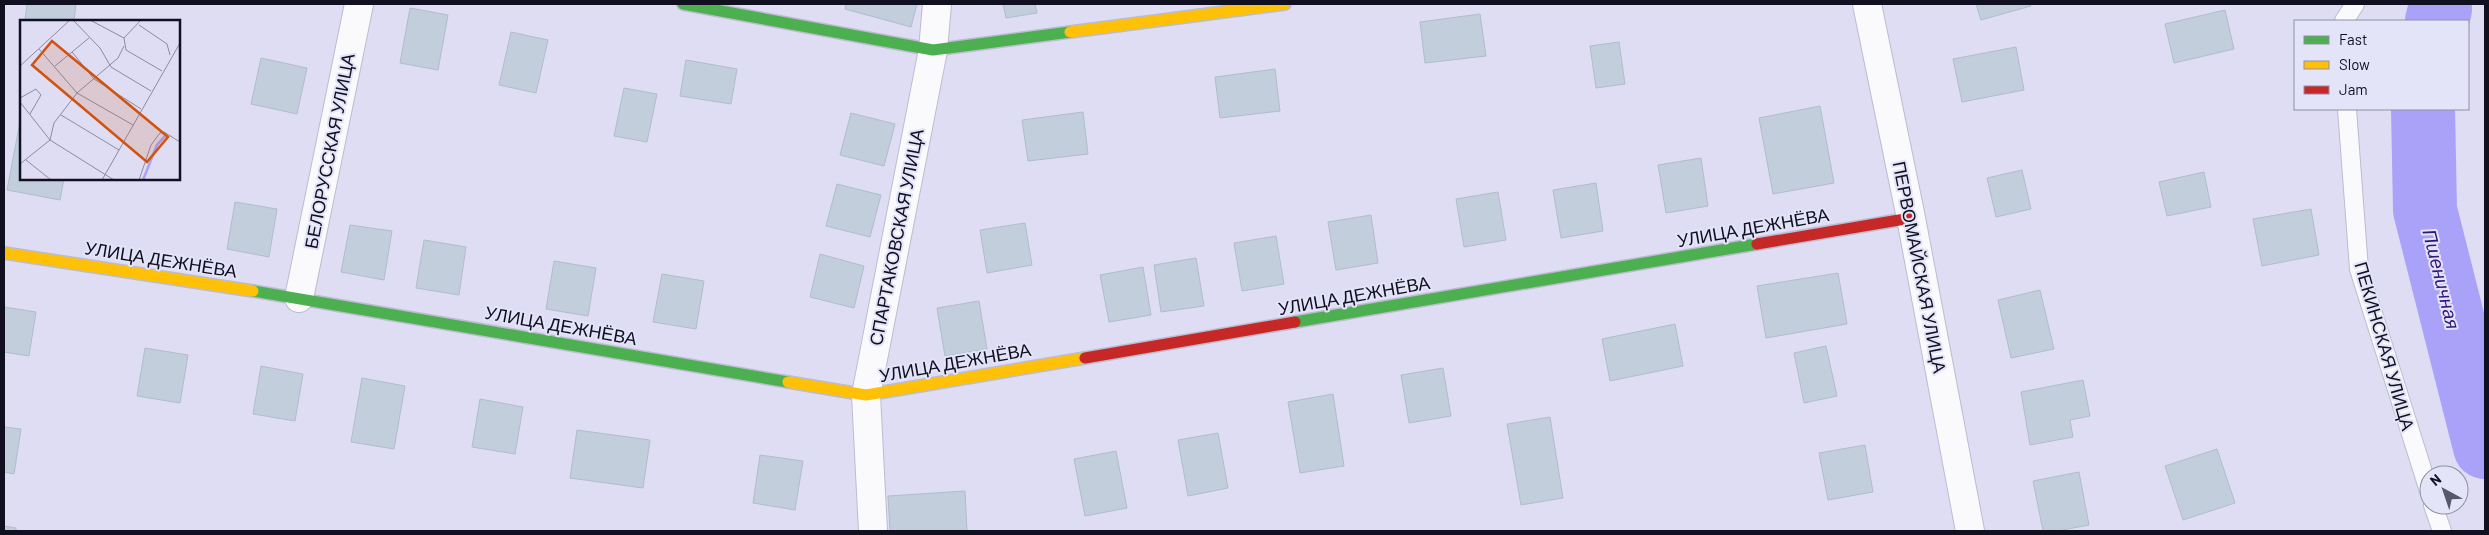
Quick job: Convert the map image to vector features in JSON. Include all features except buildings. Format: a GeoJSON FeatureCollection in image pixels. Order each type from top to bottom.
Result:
{"type":"FeatureCollection","features":[{"type":"Feature","properties":{"kind":"street","name":"БЕЛОРУССКАЯ УЛИЦА"},"geometry":{"type":"LineString","coordinates":[[299,298],[358,4]]}},
{"type":"Feature","properties":{"kind":"street"},"geometry":{"type":"LineString","coordinates":[[683,4],[933,50],[1285,4]]}},
{"type":"Feature","properties":{"kind":"street","name":"СПАРТАКОВСКАЯ УЛИЦА"},"geometry":{"type":"LineString","coordinates":[[873,531],[866,395],[933,50],[937,4]]}},
{"type":"Feature","properties":{"kind":"street","name":"ПЕРВОМАЙСКАЯ УЛИЦА"},"geometry":{"type":"LineString","coordinates":[[1867,4],[1911,218],[1970,531]]}},
{"type":"Feature","properties":{"kind":"street","name":"УЛИЦА ДЕЖНЁВА"},"geometry":{"type":"LineString","coordinates":[[4,252],[299,298],[866,395],[1911,218]]}},
{"type":"Feature","properties":{"kind":"lane"},"geometry":{"type":"LineString","coordinates":[[2345,20],[2355,4]]}},
{"type":"Feature","properties":{"kind":"lane","name":"ПЕКИНСКАЯ УЛИЦА"},"geometry":{"type":"LineString","coordinates":[[2347,110],[2360,269],[2421,465]]}},
{"type":"Feature","properties":{"kind":"lane"},"geometry":{"type":"LineString","coordinates":[[2437,515],[2442,531]]}},
{"type":"Feature","properties":{"kind":"waterway","name":"Пшеничная"},"geometry":{"type":"LineString","coordinates":[[2437,20],[2440,9]]}},
{"type":"Feature","properties":{"kind":"waterway","name":"Пшеничная"},"geometry":{"type":"LineString","coordinates":[[2423,110],[2425,210],[2485,447]]}},
{"type":"Feature","properties":{"kind":"traffic: fast"},"geometry":{"type":"LineString","coordinates":[[683,4],[933,50],[1070,32]]}},
{"type":"Feature","properties":{"kind":"traffic: fast"},"geometry":{"type":"LineString","coordinates":[[1295,322],[1757,244]]}},
{"type":"Feature","properties":{"kind":"traffic: fast"},"geometry":{"type":"LineString","coordinates":[[253,291],[788,382]]}},
{"type":"Feature","properties":{"kind":"traffic: slow"},"geometry":{"type":"LineString","coordinates":[[1070,32],[1285,4]]}},
{"type":"Feature","properties":{"kind":"traffic: slow"},"geometry":{"type":"LineString","coordinates":[[4,253],[253,291]]}},
{"type":"Feature","properties":{"kind":"traffic: slow"},"geometry":{"type":"LineString","coordinates":[[788,382],[866,395],[1085,358]]}},
{"type":"Feature","properties":{"kind":"traffic: jam"},"geometry":{"type":"LineString","coordinates":[[1757,244],[1911,218]]}},
{"type":"Feature","properties":{"kind":"traffic: jam"},"geometry":{"type":"LineString","coordinates":[[1085,358],[1295,322]]}}]}
